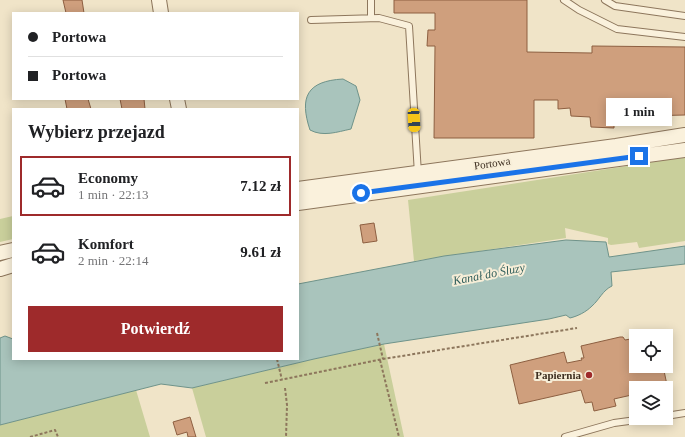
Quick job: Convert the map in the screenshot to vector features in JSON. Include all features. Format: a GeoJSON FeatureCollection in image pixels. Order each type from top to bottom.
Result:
{"type":"FeatureCollection","features":[{"type":"Feature","properties":{"kind":"street"},"geometry":{"type":"LineString","coordinates":[[159,0],[162,12]]}},
{"type":"Feature","properties":{"kind":"street","name":"Portowa"},"geometry":{"type":"LineString","coordinates":[[299,203],[418,179],[685,135]]}},
{"type":"Feature","properties":{"kind":"street","name":"Portowa"},"geometry":{"type":"LineString","coordinates":[[299,189],[418,179],[685,150]]}},
{"type":"Feature","properties":{"kind":"street"},"geometry":{"type":"LineString","coordinates":[[0,254],[12,250]]}},
{"type":"Feature","properties":{"kind":"street"},"geometry":{"type":"LineString","coordinates":[[0,269],[12,265]]}},
{"type":"Feature","properties":{"kind":"lane"},"geometry":{"type":"LineString","coordinates":[[371,0],[371,18]]}},
{"type":"Feature","properties":{"kind":"lane"},"geometry":{"type":"LineString","coordinates":[[564,0],[617,29],[685,37]]}},
{"type":"Feature","properties":{"kind":"lane"},"geometry":{"type":"LineString","coordinates":[[605,0],[616,6],[685,16]]}},
{"type":"Feature","properties":{"kind":"lane"},"geometry":{"type":"LineString","coordinates":[[616,6],[618,0]]}},
{"type":"Feature","properties":{"kind":"lane"},"geometry":{"type":"LineString","coordinates":[[311,20],[379,18],[409,26],[418,179]]}},
{"type":"Feature","properties":{"kind":"lane"},"geometry":{"type":"LineString","coordinates":[[673,415],[685,413]]}},
{"type":"Feature","properties":{"kind":"lane"},"geometry":{"type":"LineString","coordinates":[[564,437],[629,422]]}},
{"type":"Feature","properties":{"kind":"path"},"geometry":{"type":"LineString","coordinates":[[265,383],[382,359],[577,328]]}},
{"type":"Feature","properties":{"kind":"path"},"geometry":{"type":"LineString","coordinates":[[377,333],[399,437]]}},
{"type":"Feature","properties":{"kind":"path"},"geometry":{"type":"LineString","coordinates":[[277,360],[282,380]]}},
{"type":"Feature","properties":{"kind":"path"},"geometry":{"type":"LineString","coordinates":[[285,388],[287,405],[286,437]]}},
{"type":"Feature","properties":{"kind":"path"},"geometry":{"type":"LineString","coordinates":[[30,437],[55,430],[58,437]]}},
{"type":"Feature","properties":{"kind":"green space"},"geometry":{"type":"Polygon","coordinates":[[[685,157],[685,241],[639,248],[637,242],[611,245],[608,244],[608,238],[565,228],[566,238],[414,261],[408,200],[685,157]]]}},
{"type":"Feature","properties":{"kind":"green space"},"geometry":{"type":"Polygon","coordinates":[[[12,216],[12,239],[0,242],[0,219],[12,216]]]}},
{"type":"Feature","properties":{"kind":"green space"},"geometry":{"type":"Polygon","coordinates":[[[384,344],[404,437],[206,437],[192,388],[384,344]]]}},
{"type":"Feature","properties":{"kind":"green space"},"geometry":{"type":"Polygon","coordinates":[[[136,390],[150,437],[0,437],[0,425],[136,390]]]}},
{"type":"Feature","properties":{"kind":"water"},"geometry":{"type":"Polygon","coordinates":[[[343,79],[356,86],[360,100],[351,129],[325,134],[310,130],[305,108],[309,93],[314,87],[321,83],[343,79]]]}},
{"type":"Feature","properties":{"kind":"water","name":"Kanał do Śluzy"},"geometry":{"type":"Polygon","coordinates":[[[566,240],[606,242],[609,257],[685,246],[685,264],[611,272],[612,286],[606,290],[587,310],[570,318],[566,315],[549,319],[384,344],[192,388],[161,384],[0,425],[0,338],[5,336],[12,339],[12,360],[299,360],[299,284],[444,256],[566,240]]]}},
{"type":"Feature","properties":{"kind":"building"},"geometry":{"type":"Polygon","coordinates":[[[63,0],[82,0],[84,12],[66,12],[63,0]]]}},
{"type":"Feature","properties":{"kind":"building"},"geometry":{"type":"Polygon","coordinates":[[[394,0],[527,0],[527,52],[592,53],[592,46],[685,47],[685,115],[641,116],[641,123],[614,124],[614,128],[591,127],[590,117],[571,116],[570,108],[558,109],[558,100],[534,100],[534,138],[434,138],[435,46],[427,46],[428,30],[435,30],[435,13],[394,13],[394,0]]]}},
{"type":"Feature","properties":{"kind":"building"},"geometry":{"type":"Polygon","coordinates":[[[65,100],[88,100],[91,108],[67,108],[65,100]]]}},
{"type":"Feature","properties":{"kind":"building"},"geometry":{"type":"Polygon","coordinates":[[[120,100],[144,100],[145,108],[122,108],[120,100]]]}},
{"type":"Feature","properties":{"kind":"building"},"geometry":{"type":"Polygon","coordinates":[[[374,223],[377,241],[363,243],[360,225],[374,223]]]}},
{"type":"Feature","properties":{"kind":"building","name":"Papiernia"},"geometry":{"type":"Polygon","coordinates":[[[620,337],[623,337],[625,340],[629,339],[629,373],[664,373],[666,381],[629,381],[629,396],[614,399],[616,406],[594,411],[592,402],[585,403],[581,390],[519,404],[510,365],[564,352],[567,363],[582,360],[581,358],[584,358],[581,346],[620,337]]]}},
{"type":"Feature","properties":{"kind":"building"},"geometry":{"type":"Polygon","coordinates":[[[190,417],[196,437],[188,437],[187,432],[177,435],[173,422],[190,417]]]}},
{"type":"Feature","properties":{"kind":"place","name":"Papiernia"},"geometry":{"type":"Point","coordinates":[589,375]}},
{"type":"Feature","properties":{"kind":"route"},"geometry":{"type":"LineString","coordinates":[[361,193],[639,156]]}}]}
